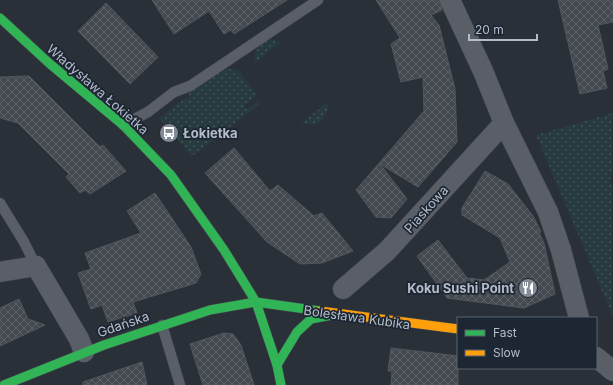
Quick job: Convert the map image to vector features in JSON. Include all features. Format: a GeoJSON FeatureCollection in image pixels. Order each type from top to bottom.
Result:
{"type":"FeatureCollection","features":[{"type":"Feature","properties":{"kind":"street"},"geometry":{"type":"LineString","coordinates":[[450,0],[483,71],[504,123],[548,212],[561,250],[579,317]]}},
{"type":"Feature","properties":{"kind":"street","name":"Władysława Łokietka"},"geometry":{"type":"LineString","coordinates":[[0,18],[50,64],[123,125],[171,176],[224,250],[256,302],[277,365],[281,385]]}},
{"type":"Feature","properties":{"kind":"street","name":"Piaskowa"},"geometry":{"type":"LineString","coordinates":[[343,289],[387,252],[504,123]]}},
{"type":"Feature","properties":{"kind":"street"},"geometry":{"type":"LineString","coordinates":[[0,272],[36,266],[79,339],[84,352]]}},
{"type":"Feature","properties":{"kind":"street","name":"Bolesława Kubika"},"geometry":{"type":"LineString","coordinates":[[256,302],[335,314],[457,329]]}},
{"type":"Feature","properties":{"kind":"street","name":"Gdańska"},"geometry":{"type":"LineString","coordinates":[[4,385],[84,352],[208,309],[256,302]]}},
{"type":"Feature","properties":{"kind":"street"},"geometry":{"type":"LineString","coordinates":[[277,365],[297,332],[310,320],[335,314]]}},
{"type":"Feature","properties":{"kind":"street"},"geometry":{"type":"LineString","coordinates":[[597,358],[613,371]]}},
{"type":"Feature","properties":{"kind":"lane"},"geometry":{"type":"LineString","coordinates":[[123,125],[148,112],[174,92],[190,86],[318,0]]}},
{"type":"Feature","properties":{"kind":"lane"},"geometry":{"type":"LineString","coordinates":[[0,203],[24,242],[36,266]]}},
{"type":"Feature","properties":{"kind":"lane"},"geometry":{"type":"LineString","coordinates":[[162,325],[180,385]]}},
{"type":"Feature","properties":{"kind":"green space"},"geometry":{"type":"Polygon","coordinates":[[[272,39],[281,42],[255,63],[256,50],[260,44],[272,39]]]}},
{"type":"Feature","properties":{"kind":"green space"},"geometry":{"type":"Polygon","coordinates":[[[229,68],[239,71],[257,95],[244,105],[247,109],[258,101],[260,104],[192,156],[159,118],[181,101],[190,97],[188,94],[220,71],[229,68]]]}},
{"type":"Feature","properties":{"kind":"green space"},"geometry":{"type":"Polygon","coordinates":[[[328,102],[328,108],[321,121],[312,124],[301,123],[328,102]]]}},
{"type":"Feature","properties":{"kind":"green space"},"geometry":{"type":"Polygon","coordinates":[[[613,113],[613,171],[610,180],[613,188],[613,317],[536,135],[613,113]]]}},
{"type":"Feature","properties":{"kind":"building"},"geometry":{"type":"Polygon","coordinates":[[[152,0],[287,0],[234,34],[231,30],[224,34],[209,11],[174,34],[152,0]]]}},
{"type":"Feature","properties":{"kind":"building"},"geometry":{"type":"Polygon","coordinates":[[[376,0],[439,0],[442,10],[431,15],[439,25],[455,89],[457,142],[418,187],[380,164],[407,199],[391,218],[376,217],[356,190],[424,111],[423,77],[401,82],[391,44],[400,38],[376,0]]]}},
{"type":"Feature","properties":{"kind":"building"},"geometry":{"type":"Polygon","coordinates":[[[558,0],[613,0],[613,22],[598,25],[608,69],[603,71],[607,88],[580,94],[558,0]]]}},
{"type":"Feature","properties":{"kind":"building"},"geometry":{"type":"Polygon","coordinates":[[[106,3],[158,57],[130,84],[78,31],[106,3]]]}},
{"type":"Feature","properties":{"kind":"building"},"geometry":{"type":"Polygon","coordinates":[[[29,76],[100,147],[103,145],[126,171],[90,194],[85,190],[80,193],[66,177],[69,174],[18,123],[0,118],[0,77],[29,76]]]}},
{"type":"Feature","properties":{"kind":"building"},"geometry":{"type":"Polygon","coordinates":[[[234,148],[270,191],[278,185],[314,216],[322,213],[353,251],[322,263],[300,264],[267,242],[205,173],[234,148]]]}},
{"type":"Feature","properties":{"kind":"building"},"geometry":{"type":"Polygon","coordinates":[[[485,171],[508,184],[533,216],[541,232],[539,233],[544,243],[555,294],[524,308],[447,298],[417,256],[438,240],[467,278],[484,280],[510,262],[500,238],[462,215],[462,208],[485,171]]]}},
{"type":"Feature","properties":{"kind":"building"},"geometry":{"type":"Polygon","coordinates":[[[155,193],[191,247],[201,274],[196,283],[133,302],[137,313],[108,322],[102,305],[91,309],[78,273],[91,269],[85,253],[141,233],[127,211],[155,193]]]}},
{"type":"Feature","properties":{"kind":"building"},"geometry":{"type":"Polygon","coordinates":[[[19,299],[28,319],[45,325],[0,346],[0,308],[19,299]]]}},
{"type":"Feature","properties":{"kind":"building"},"geometry":{"type":"Polygon","coordinates":[[[224,333],[233,334],[241,345],[254,385],[203,385],[190,344],[224,333]]]}},
{"type":"Feature","properties":{"kind":"building"},"geometry":{"type":"Polygon","coordinates":[[[391,348],[457,356],[458,385],[391,385],[392,371],[388,371],[391,348]]]}},
{"type":"Feature","properties":{"kind":"building"},"geometry":{"type":"Polygon","coordinates":[[[142,362],[147,385],[83,385],[83,382],[142,362]]]}},
{"type":"Feature","properties":{"kind":"traffic: fast"},"geometry":{"type":"LineString","coordinates":[[0,18],[50,64],[123,125],[171,175],[224,250],[256,302],[277,365],[281,385]]}},
{"type":"Feature","properties":{"kind":"traffic: fast"},"geometry":{"type":"LineString","coordinates":[[4,385],[104,345],[210,310],[256,302],[320,311]]}},
{"type":"Feature","properties":{"kind":"traffic: fast"},"geometry":{"type":"LineString","coordinates":[[277,365],[297,332],[311,319],[332,315]]}},
{"type":"Feature","properties":{"kind":"traffic: slow"},"geometry":{"type":"LineString","coordinates":[[320,311],[457,329]]}},
{"type":"Feature","properties":{"kind":"place","name":"Łokietka"},"geometry":{"type":"Point","coordinates":[169,133]}},
{"type":"Feature","properties":{"kind":"place","name":"Koku Sushi Point"},"geometry":{"type":"Point","coordinates":[528,288]}}]}
